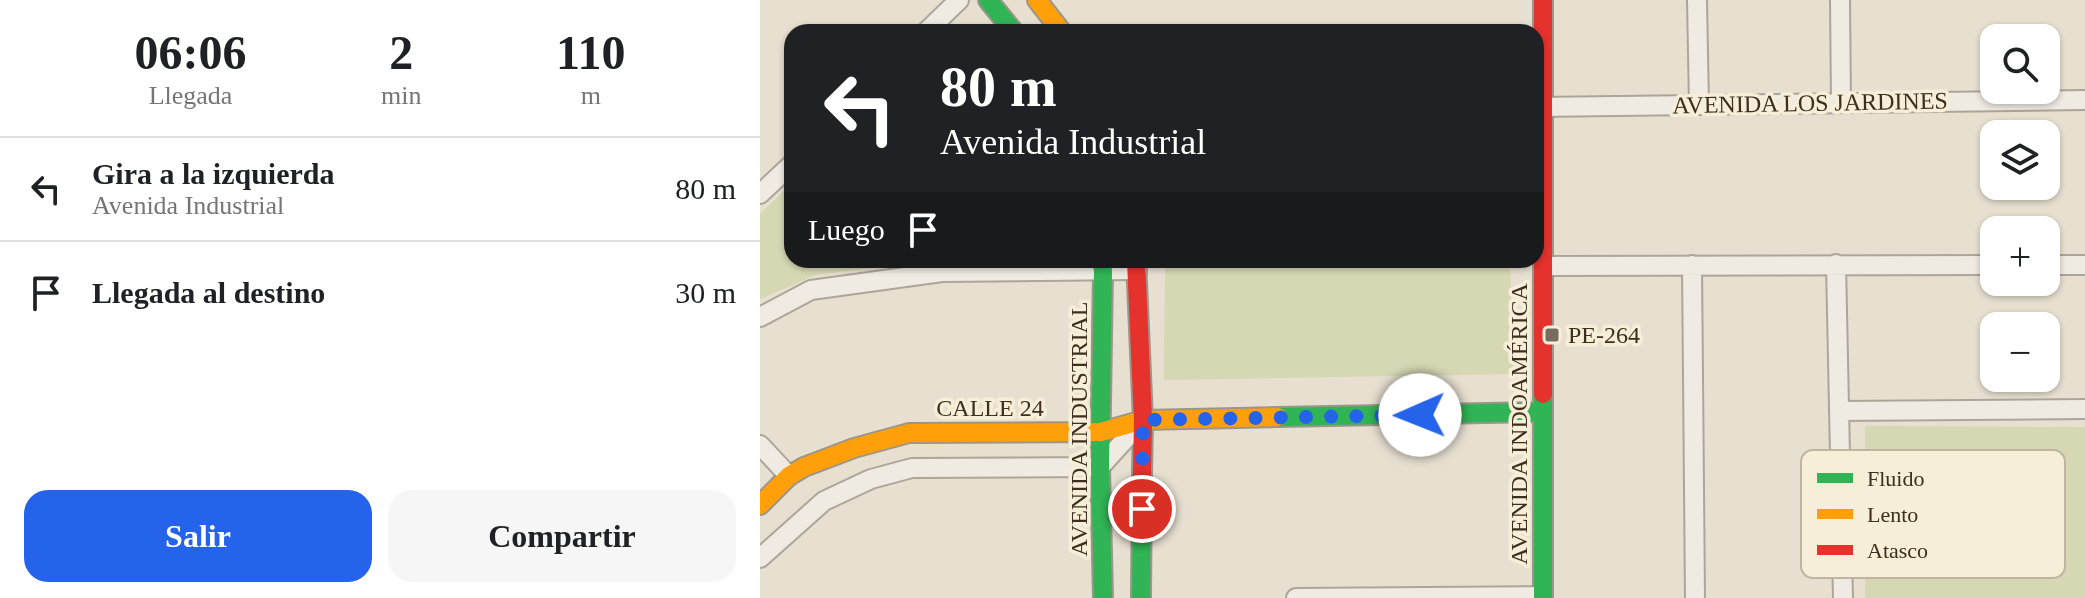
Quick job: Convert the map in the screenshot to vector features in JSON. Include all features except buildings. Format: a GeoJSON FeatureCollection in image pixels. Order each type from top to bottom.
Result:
{"type":"FeatureCollection","features":[{"type":"Feature","properties":{"kind":"street"},"geometry":{"type":"LineString","coordinates":[[934,24],[959,0]]}},
{"type":"Feature","properties":{"kind":"street"},"geometry":{"type":"LineString","coordinates":[[988,0],[1008,24]]}},
{"type":"Feature","properties":{"kind":"street"},"geometry":{"type":"LineString","coordinates":[[1037,0],[1056,24]]}},
{"type":"Feature","properties":{"kind":"street","name":"AVENIDA INDOAMÉRICA"},"geometry":{"type":"LineString","coordinates":[[1542,24],[1543,0]]}},
{"type":"Feature","properties":{"kind":"street"},"geometry":{"type":"LineString","coordinates":[[1697,0],[1699,105]]}},
{"type":"Feature","properties":{"kind":"street"},"geometry":{"type":"LineString","coordinates":[[1840,0],[1841,103]]}},
{"type":"Feature","properties":{"kind":"street","name":"AVENIDA LOS JARDINES"},"geometry":{"type":"LineString","coordinates":[[1544,107],[2085,100]]}},
{"type":"Feature","properties":{"kind":"street"},"geometry":{"type":"LineString","coordinates":[[760,194],[784,172]]}},
{"type":"Feature","properties":{"kind":"street"},"geometry":{"type":"LineString","coordinates":[[1836,264],[1840,450]]}},
{"type":"Feature","properties":{"kind":"street"},"geometry":{"type":"LineString","coordinates":[[1692,265],[1695,598]]}},
{"type":"Feature","properties":{"kind":"street"},"geometry":{"type":"LineString","coordinates":[[1544,266],[1980,265]]}},
{"type":"Feature","properties":{"kind":"street"},"geometry":{"type":"LineString","coordinates":[[2060,265],[2085,265]]}},
{"type":"Feature","properties":{"kind":"street"},"geometry":{"type":"LineString","coordinates":[[760,317],[811,290],[930,268]]}},
{"type":"Feature","properties":{"kind":"street","name":"AVENIDA INDUSTRIAL"},"geometry":{"type":"LineString","coordinates":[[1102,268],[1100,467],[1103,598]]}},
{"type":"Feature","properties":{"kind":"street"},"geometry":{"type":"LineString","coordinates":[[1136,268],[1143,420],[1141,598]]}},
{"type":"Feature","properties":{"kind":"street","name":"AVENIDA INDOAMÉRICA"},"geometry":{"type":"LineString","coordinates":[[1543,268],[1543,597]]}},
{"type":"Feature","properties":{"kind":"street"},"geometry":{"type":"LineString","coordinates":[[1839,411],[2085,409]]}},
{"type":"Feature","properties":{"kind":"street","name":"CALLE 24"},"geometry":{"type":"LineString","coordinates":[[760,505],[789,476],[804,467],[854,448],[909,433],[1101,432],[1143,420],[1543,412]]}},
{"type":"Feature","properties":{"kind":"street"},"geometry":{"type":"LineString","coordinates":[[760,558],[824,501],[871,479],[912,468],[1100,467],[1143,420]]}},
{"type":"Feature","properties":{"kind":"street"},"geometry":{"type":"LineString","coordinates":[[760,445],[789,476]]}},
{"type":"Feature","properties":{"kind":"street"},"geometry":{"type":"LineString","coordinates":[[1843,578],[1843,598]]}},
{"type":"Feature","properties":{"kind":"street"},"geometry":{"type":"LineString","coordinates":[[1296,598],[1543,597]]}},
{"type":"Feature","properties":{"kind":"green space"},"geometry":{"type":"Polygon","coordinates":[[[784,191],[784,268],[872,268],[816,275],[760,299],[760,214],[784,191]]]}},
{"type":"Feature","properties":{"kind":"green space"},"geometry":{"type":"Polygon","coordinates":[[[1165,268],[1510,268],[1514,374],[1164,380],[1165,268]]]}},
{"type":"Feature","properties":{"kind":"green space"},"geometry":{"type":"Polygon","coordinates":[[[1865,426],[2085,427],[2085,598],[1865,598],[1865,578],[2065,578],[2065,450],[1865,450],[1865,426]]]}},
{"type":"Feature","properties":{"kind":"traffic: fast"},"geometry":{"type":"LineString","coordinates":[[988,0],[1008,24]]}},
{"type":"Feature","properties":{"kind":"traffic: fast"},"geometry":{"type":"LineString","coordinates":[[1102,268],[1100,467],[1103,598]]}},
{"type":"Feature","properties":{"kind":"traffic: fast"},"geometry":{"type":"LineString","coordinates":[[1543,394],[1543,598]]}},
{"type":"Feature","properties":{"kind":"traffic: fast"},"geometry":{"type":"LineString","coordinates":[[1278,417],[1543,412]]}},
{"type":"Feature","properties":{"kind":"traffic: fast"},"geometry":{"type":"LineString","coordinates":[[1141,598],[1142,474]]}},
{"type":"Feature","properties":{"kind":"traffic: slow"},"geometry":{"type":"LineString","coordinates":[[1037,0],[1056,24]]}},
{"type":"Feature","properties":{"kind":"traffic: slow"},"geometry":{"type":"LineString","coordinates":[[760,505],[789,476],[804,467],[854,448],[909,433],[1101,432],[1143,420],[1278,417]]}},
{"type":"Feature","properties":{"kind":"traffic: jam"},"geometry":{"type":"LineString","coordinates":[[1543,0],[1543,24]]}},
{"type":"Feature","properties":{"kind":"traffic: jam"},"geometry":{"type":"LineString","coordinates":[[1136,268],[1143,420],[1142,474]]}},
{"type":"Feature","properties":{"kind":"traffic: jam"},"geometry":{"type":"LineString","coordinates":[[1543,268],[1543,394]]}},
{"type":"Feature","properties":{"kind":"place","name":"PE-264"},"geometry":{"type":"Point","coordinates":[1552,335]}},
{"type":"Feature","properties":{"kind":"route"},"geometry":{"type":"LineString","coordinates":[[1142,509],[1143,420],[1420,415]]}}]}
